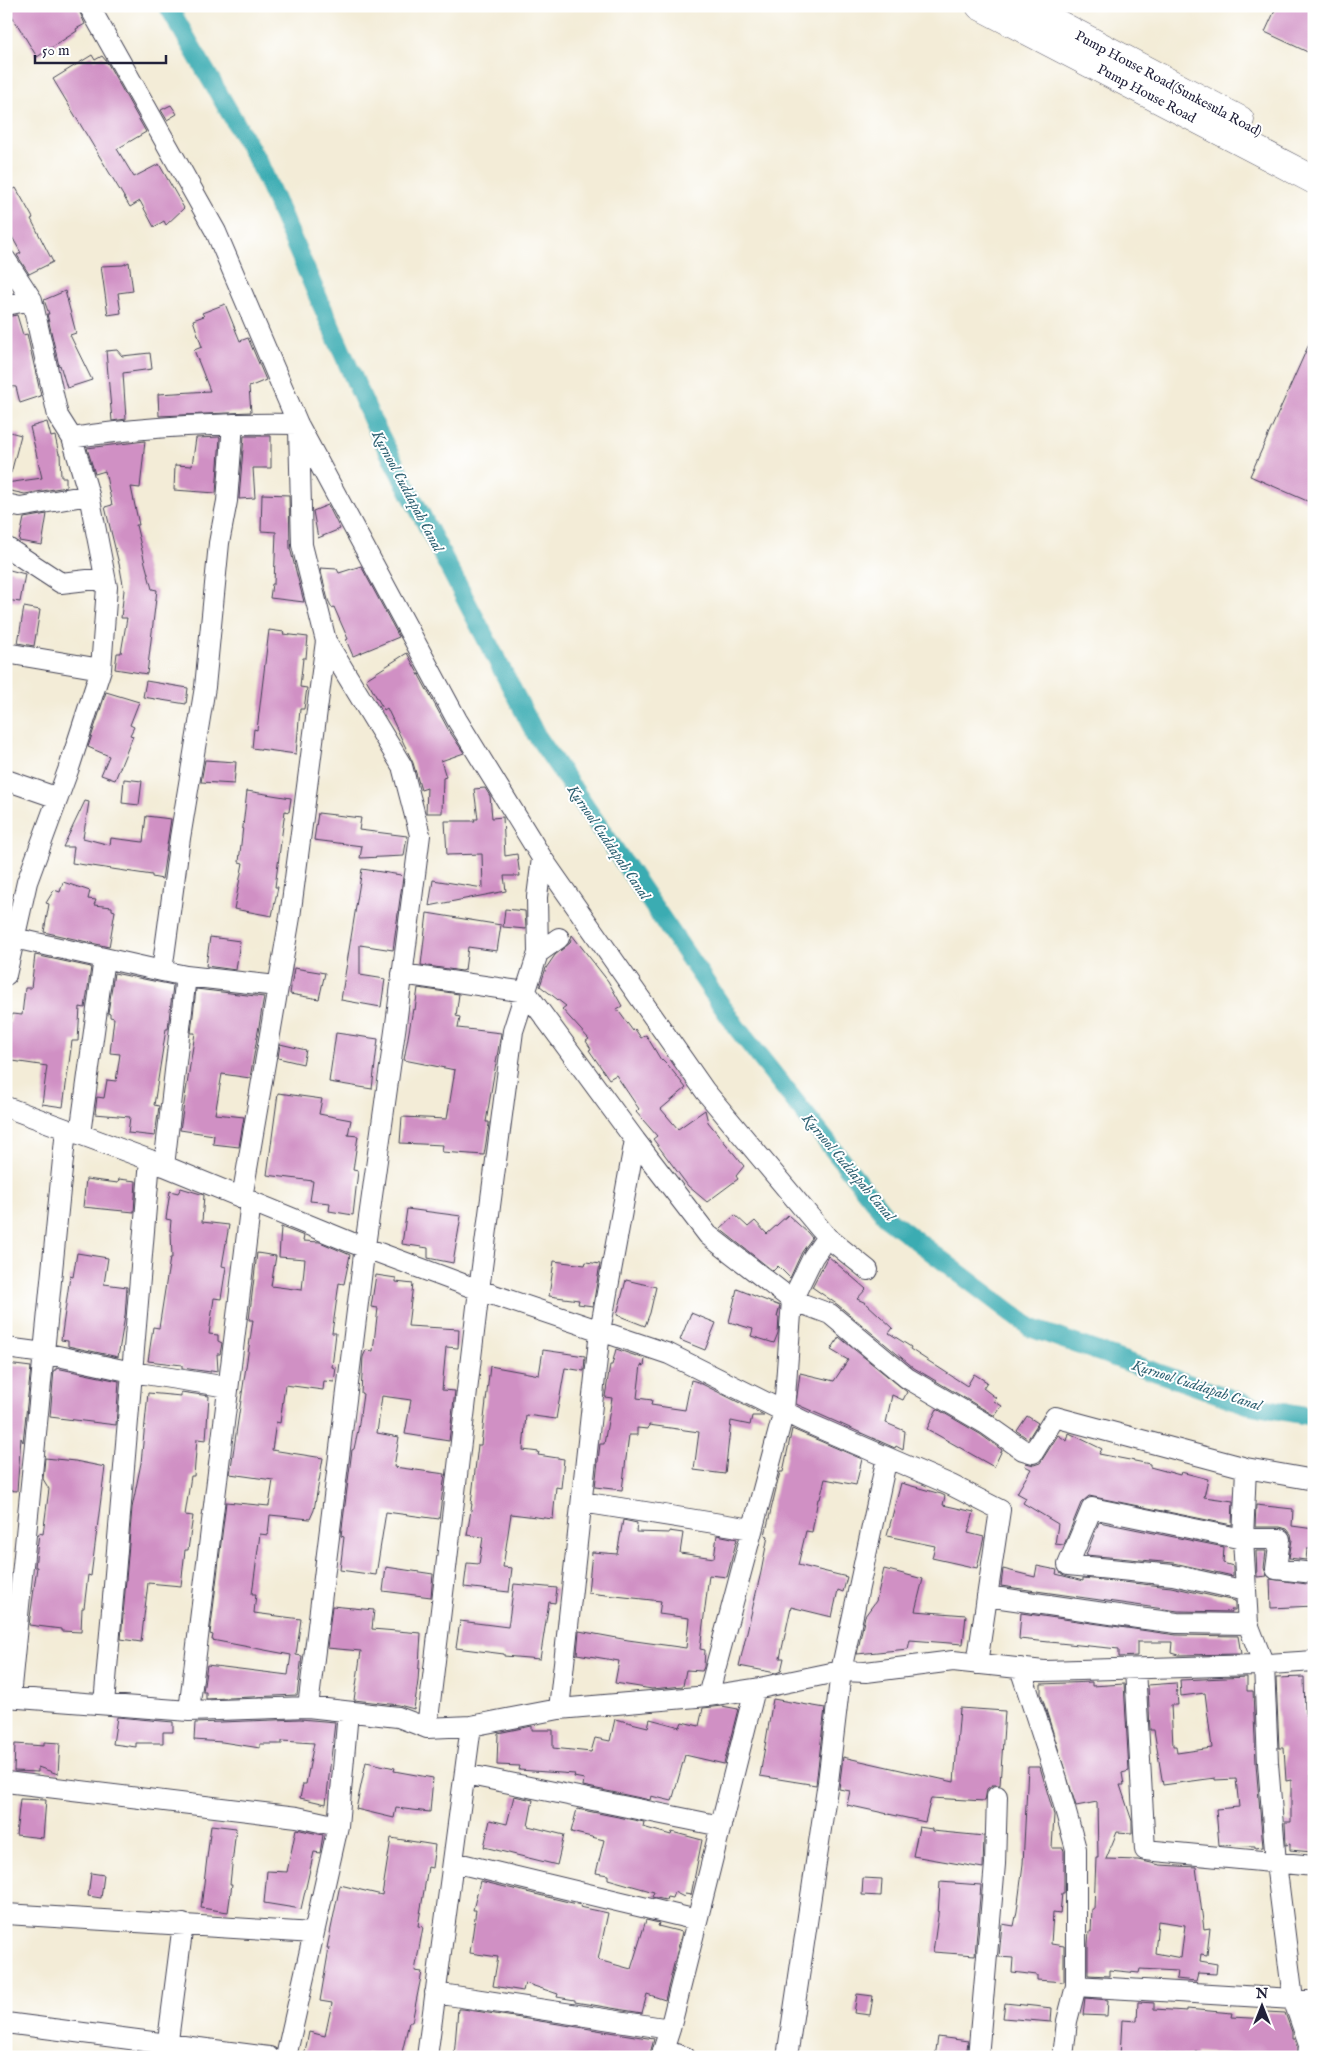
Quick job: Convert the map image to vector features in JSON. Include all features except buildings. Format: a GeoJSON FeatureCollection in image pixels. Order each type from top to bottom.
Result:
{"type":"FeatureCollection","features":[{"type":"Feature","properties":{"kind":"main road","name":"Pump House Road"},"geometry":{"type":"LineString","coordinates":[[980,6],[1314,180]]}},
{"type":"Feature","properties":{"kind":"main road","name":"Pump House Road(Sunkesula Road)"},"geometry":{"type":"LineString","coordinates":[[1024,6],[1314,159]]}},
{"type":"Feature","properties":{"kind":"street"},"geometry":{"type":"LineString","coordinates":[[89,6],[216,232],[298,424],[457,720],[542,858],[705,1091],[827,1237],[868,1270]]}},
{"type":"Feature","properties":{"kind":"street"},"geometry":{"type":"LineString","coordinates":[[6,260],[32,300],[58,416],[72,438],[89,496],[107,587],[101,669],[58,798],[27,882],[14,905],[14,938],[6,972]]}},
{"type":"Feature","properties":{"kind":"street"},"geometry":{"type":"LineString","coordinates":[[6,305],[32,300]]}},
{"type":"Feature","properties":{"kind":"street"},"geometry":{"type":"LineString","coordinates":[[72,438],[125,430],[233,424],[298,424]]}},
{"type":"Feature","properties":{"kind":"street"},"geometry":{"type":"LineString","coordinates":[[162,971],[180,838],[204,687],[219,543],[227,501],[233,424]]}},
{"type":"Feature","properties":{"kind":"street"},"geometry":{"type":"LineString","coordinates":[[298,424],[302,545],[326,641],[402,766],[420,835],[365,1246],[308,1707]]}},
{"type":"Feature","properties":{"kind":"street"},"geometry":{"type":"LineString","coordinates":[[6,504],[20,507],[89,496]]}},
{"type":"Feature","properties":{"kind":"street"},"geometry":{"type":"LineString","coordinates":[[6,547],[61,583],[105,578]]}},
{"type":"Feature","properties":{"kind":"street"},"geometry":{"type":"LineString","coordinates":[[189,1711],[228,1387],[246,1199],[277,986],[290,917],[326,641]]}},
{"type":"Feature","properties":{"kind":"street"},"geometry":{"type":"LineString","coordinates":[[6,653],[101,669]]}},
{"type":"Feature","properties":{"kind":"street"},"geometry":{"type":"LineString","coordinates":[[6,780],[58,798]]}},
{"type":"Feature","properties":{"kind":"street"},"geometry":{"type":"LineString","coordinates":[[427,1728],[479,1290],[513,1031],[538,953],[537,898],[542,858]]}},
{"type":"Feature","properties":{"kind":"street"},"geometry":{"type":"LineString","coordinates":[[14,938],[186,976],[277,986]]}},
{"type":"Feature","properties":{"kind":"street"},"geometry":{"type":"LineString","coordinates":[[538,953],[559,938]]}},
{"type":"Feature","properties":{"kind":"street"},"geometry":{"type":"LineString","coordinates":[[104,958],[73,1132],[44,1353],[8,1697],[189,1711],[308,1707],[398,1717],[427,1728],[471,1726],[559,1709],[708,1696],[755,1689],[841,1670],[866,1672],[953,1661],[1044,1671],[1264,1665],[1314,1661]]}},
{"type":"Feature","properties":{"kind":"street"},"geometry":{"type":"LineString","coordinates":[[402,974],[526,992],[634,1140],[708,1235],[792,1300],[830,1314],[907,1378],[986,1424],[1023,1450],[1033,1453],[1055,1417],[1246,1468],[1314,1480]]}},
{"type":"Feature","properties":{"kind":"street"},"geometry":{"type":"LineString","coordinates":[[104,1704],[132,1372],[157,1163],[186,976]]}},
{"type":"Feature","properties":{"kind":"street"},"geometry":{"type":"LineString","coordinates":[[6,1107],[157,1163],[350,1242],[479,1290],[669,1354],[784,1411],[951,1485],[1000,1510],[977,1664]]}},
{"type":"Feature","properties":{"kind":"street"},"geometry":{"type":"LineString","coordinates":[[559,1709],[600,1332],[634,1140]]}},
{"type":"Feature","properties":{"kind":"street"},"geometry":{"type":"LineString","coordinates":[[708,1696],[784,1411],[792,1300],[814,1257],[827,1237]]}},
{"type":"Feature","properties":{"kind":"street"},"geometry":{"type":"LineString","coordinates":[[6,1348],[44,1353],[132,1372],[228,1387]]}},
{"type":"Feature","properties":{"kind":"street"},"geometry":{"type":"LineString","coordinates":[[787,2057],[828,1782],[841,1670],[887,1457]]}},
{"type":"Feature","properties":{"kind":"street"},"geometry":{"type":"LineString","coordinates":[[1246,1468],[1243,1539],[1248,1624],[1264,1665],[1268,1762],[1276,1863],[1293,1999],[1309,2045],[1308,2057]]}},
{"type":"Feature","properties":{"kind":"street"},"geometry":{"type":"LineString","coordinates":[[582,1502],[752,1528]]}},
{"type":"Feature","properties":{"kind":"street"},"geometry":{"type":"LineString","coordinates":[[1246,1591],[1173,1575],[1068,1565],[1092,1508],[1243,1539],[1280,1539],[1276,1569],[1314,1573]]}},
{"type":"Feature","properties":{"kind":"street"},"geometry":{"type":"LineString","coordinates":[[987,1596],[1138,1618],[1177,1622],[1248,1624]]}},
{"type":"Feature","properties":{"kind":"street"},"geometry":{"type":"LineString","coordinates":[[1020,1668],[1058,1780],[1076,1849],[1076,1986],[1067,2021],[1063,2057]]}},
{"type":"Feature","properties":{"kind":"street"},"geometry":{"type":"LineString","coordinates":[[1135,1668],[1145,1850],[1314,1866]]}},
{"type":"Feature","properties":{"kind":"street"},"geometry":{"type":"LineString","coordinates":[[686,2057],[662,2053],[670,2029],[755,1689]]}},
{"type":"Feature","properties":{"kind":"street"},"geometry":{"type":"LineString","coordinates":[[286,2057],[338,1826],[348,1712]]}},
{"type":"Feature","properties":{"kind":"street"},"geometry":{"type":"LineString","coordinates":[[427,2057],[471,1726]]}},
{"type":"Feature","properties":{"kind":"street"},"geometry":{"type":"LineString","coordinates":[[465,1774],[721,1826]]}},
{"type":"Feature","properties":{"kind":"street"},"geometry":{"type":"LineString","coordinates":[[6,1782],[297,1817],[338,1826]]}},
{"type":"Feature","properties":{"kind":"street"},"geometry":{"type":"LineString","coordinates":[[978,2057],[996,1864],[997,1796]]}},
{"type":"Feature","properties":{"kind":"street"},"geometry":{"type":"LineString","coordinates":[[453,1862],[697,1920]]}},
{"type":"Feature","properties":{"kind":"street"},"geometry":{"type":"LineString","coordinates":[[6,1914],[314,1932]]}},
{"type":"Feature","properties":{"kind":"street"},"geometry":{"type":"LineString","coordinates":[[167,2050],[183,1924]]}},
{"type":"Feature","properties":{"kind":"street"},"geometry":{"type":"LineString","coordinates":[[1076,1986],[1293,1999],[1314,2002]]}},
{"type":"Feature","properties":{"kind":"street"},"geometry":{"type":"LineString","coordinates":[[435,1993],[670,2029]]}},
{"type":"Feature","properties":{"kind":"street"},"geometry":{"type":"LineString","coordinates":[[6,2023],[167,2050],[270,2057]]}},
{"type":"Feature","properties":{"kind":"waterway","name":"Kurnool Cuddapah Canal"},"geometry":{"type":"LineString","coordinates":[[168,6],[260,165],[373,422],[535,733],[737,1028],[888,1219],[1031,1328],[1249,1405],[1314,1417]]}}]}
